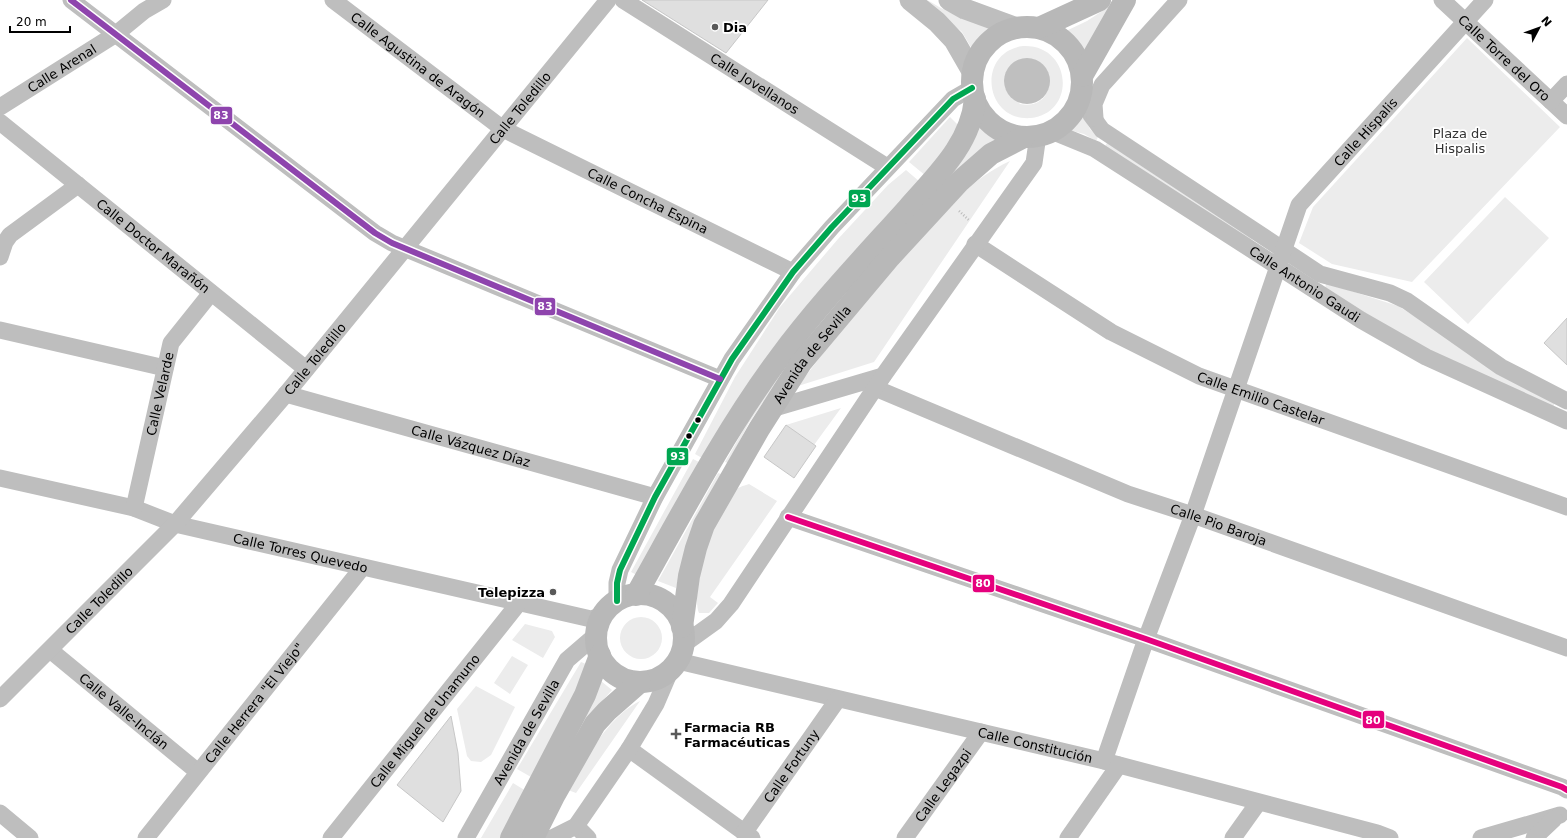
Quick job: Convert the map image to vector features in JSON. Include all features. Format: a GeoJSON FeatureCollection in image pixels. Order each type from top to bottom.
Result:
{"type":"FeatureCollection","features":[{"type":"Feature","properties":{"kind":"main road"},"geometry":{"type":"LineString","coordinates":[[1039,28],[1100,0]]}},
{"type":"Feature","properties":{"kind":"main road"},"geometry":{"type":"LineString","coordinates":[[1082,83],[1077,60],[1068,45],[1055,35],[1039,28],[1017,28],[1001,33],[987,43],[978,57],[973,87],[985,118],[996,127],[1010,134],[1038,134],[1069,117],[1077,104],[1082,83],[1125,0]]}},
{"type":"Feature","properties":{"kind":"main road","name":"Avenida de Sevilla"},"geometry":{"type":"LineString","coordinates":[[511,838],[585,695],[610,620],[778,358],[813,315],[946,165],[965,133],[974,110],[973,87]]}},
{"type":"Feature","properties":{"kind":"main road","name":"Avenida de Sevilla"},"geometry":{"type":"LineString","coordinates":[[679,650],[689,576],[699,538],[712,510],[792,375],[819,339],[943,199],[979,163],[1006,145],[1038,134]]}},
{"type":"Feature","properties":{"kind":"main road"},"geometry":{"type":"LineString","coordinates":[[649,595],[665,602],[677,615],[679,650],[657,679],[640,682],[629,681],[616,675],[605,665],[610,620],[649,595]]}},
{"type":"Feature","properties":{"kind":"main road"},"geometry":{"type":"LineString","coordinates":[[533,838],[554,796],[595,724],[607,711],[640,682]]}},
{"type":"Feature","properties":{"kind":"street"},"geometry":{"type":"LineString","coordinates":[[71,0],[375,233],[405,248],[720,379]]}},
{"type":"Feature","properties":{"kind":"street","name":"Calle Arenal"},"geometry":{"type":"LineString","coordinates":[[0,107],[116,34],[144,11],[162,0]]}},
{"type":"Feature","properties":{"kind":"street","name":"Calle Agustina de Aragón"},"geometry":{"type":"LineString","coordinates":[[333,0],[503,129]]}},
{"type":"Feature","properties":{"kind":"street","name":"Calle Toledillo"},"geometry":{"type":"LineString","coordinates":[[0,699],[175,524],[286,394],[608,0]]}},
{"type":"Feature","properties":{"kind":"street","name":"Calle Jovellanos"},"geometry":{"type":"LineString","coordinates":[[623,0],[887,167]]}},
{"type":"Feature","properties":{"kind":"street"},"geometry":{"type":"LineString","coordinates":[[910,0],[937,22],[954,40],[973,87]]}},
{"type":"Feature","properties":{"kind":"street"},"geometry":{"type":"LineString","coordinates":[[949,0],[965,9],[1017,28]]}},
{"type":"Feature","properties":{"kind":"street"},"geometry":{"type":"LineString","coordinates":[[1097,126],[1094,104],[1096,95],[1107,77],[1179,0]]}},
{"type":"Feature","properties":{"kind":"street","name":"Calle Torre del Oro"},"geometry":{"type":"LineString","coordinates":[[1442,0],[1567,116]]}},
{"type":"Feature","properties":{"kind":"street","name":"Calle Hispalis"},"geometry":{"type":"LineString","coordinates":[[1068,838],[1111,763],[1146,639],[1193,515],[1300,205],[1486,0]]}},
{"type":"Feature","properties":{"kind":"street"},"geometry":{"type":"LineString","coordinates":[[1082,83],[1126,58]]}},
{"type":"Feature","properties":{"kind":"street","name":"Calle Antonio Gaudi"},"geometry":{"type":"LineString","coordinates":[[1082,83],[1097,126],[1106,134],[1281,260],[1361,320],[1426,357],[1567,421]]}},
{"type":"Feature","properties":{"kind":"street"},"geometry":{"type":"LineString","coordinates":[[1551,102],[1567,84]]}},
{"type":"Feature","properties":{"kind":"street","name":"Avenida de Sevilla"},"geometry":{"type":"LineString","coordinates":[[466,838],[567,660],[610,620],[618,572],[655,497],[720,379],[793,272],[887,167],[953,99],[973,87]]}},
{"type":"Feature","properties":{"kind":"street","name":"Calle Doctor Marañón"},"geometry":{"type":"LineString","coordinates":[[0,122],[306,369]]}},
{"type":"Feature","properties":{"kind":"street","name":"Calle Concha Espina"},"geometry":{"type":"LineString","coordinates":[[503,129],[793,272]]}},
{"type":"Feature","properties":{"kind":"street"},"geometry":{"type":"LineString","coordinates":[[1034,163],[1038,134]]}},
{"type":"Feature","properties":{"kind":"street","name":"Calle Antonio Gaudi"},"geometry":{"type":"LineString","coordinates":[[1038,134],[1073,140],[1095,149],[1281,260],[1325,276],[1384,291],[1407,301],[1501,367],[1567,401]]}},
{"type":"Feature","properties":{"kind":"street"},"geometry":{"type":"LineString","coordinates":[[679,650],[723,614],[879,382],[975,244],[1034,163],[1053,143],[1062,140],[1073,140]]}},
{"type":"Feature","properties":{"kind":"street"},"geometry":{"type":"LineString","coordinates":[[0,257],[5,242],[10,235],[78,185]]}},
{"type":"Feature","properties":{"kind":"street","name":"Calle Emilio Castelar"},"geometry":{"type":"LineString","coordinates":[[975,244],[1111,332],[1199,376],[1567,507]]}},
{"type":"Feature","properties":{"kind":"street","name":"Calle Velarde"},"geometry":{"type":"LineString","coordinates":[[134,508],[171,343],[211,293]]}},
{"type":"Feature","properties":{"kind":"street"},"geometry":{"type":"LineString","coordinates":[[0,330],[165,368]]}},
{"type":"Feature","properties":{"kind":"street"},"geometry":{"type":"LineString","coordinates":[[771,410],[879,382]]}},
{"type":"Feature","properties":{"kind":"street","name":"Calle Pio Baroja"},"geometry":{"type":"LineString","coordinates":[[879,382],[1128,494],[1193,515],[1567,648]]}},
{"type":"Feature","properties":{"kind":"street","name":"Calle Vázquez Díaz"},"geometry":{"type":"LineString","coordinates":[[286,394],[655,497]]}},
{"type":"Feature","properties":{"kind":"street","name":"Calle Torres Quevedo"},"geometry":{"type":"LineString","coordinates":[[0,478],[134,508],[175,524],[362,568],[518,604],[591,619],[610,620]]}},
{"type":"Feature","properties":{"kind":"street"},"geometry":{"type":"LineString","coordinates":[[788,517],[1146,639],[1555,784],[1567,790]]}},
{"type":"Feature","properties":{"kind":"street","name":"Calle Herrera \"El Viejo\""},"geometry":{"type":"LineString","coordinates":[[146,838],[362,568]]}},
{"type":"Feature","properties":{"kind":"street","name":"Calle Miguel de Unamuno"},"geometry":{"type":"LineString","coordinates":[[332,838],[518,604]]}},
{"type":"Feature","properties":{"kind":"street","name":"Calle Valle-Inclán"},"geometry":{"type":"LineString","coordinates":[[50,650],[198,772]]}},
{"type":"Feature","properties":{"kind":"street","name":"Avenida de Sevilla"},"geometry":{"type":"LineString","coordinates":[[552,838],[576,826],[629,749],[656,704],[679,650]]}},
{"type":"Feature","properties":{"kind":"street","name":"Calle Constitución"},"geometry":{"type":"LineString","coordinates":[[679,650],[838,699],[1111,763],[1380,836]]}},
{"type":"Feature","properties":{"kind":"street","name":"Calle Fortuny"},"geometry":{"type":"LineString","coordinates":[[748,835],[838,699]]}},
{"type":"Feature","properties":{"kind":"street","name":"Calle Legazpi"},"geometry":{"type":"LineString","coordinates":[[905,838],[981,732]]}},
{"type":"Feature","properties":{"kind":"street"},"geometry":{"type":"LineString","coordinates":[[629,749],[748,835]]}},
{"type":"Feature","properties":{"kind":"street"},"geometry":{"type":"LineString","coordinates":[[1234,838],[1258,803]]}},
{"type":"Feature","properties":{"kind":"street"},"geometry":{"type":"LineString","coordinates":[[0,813],[30,838]]}},
{"type":"Feature","properties":{"kind":"street"},"geometry":{"type":"LineString","coordinates":[[1481,838],[1564,813]]}},
{"type":"Feature","properties":{"kind":"street"},"geometry":{"type":"LineString","coordinates":[[1534,838],[1545,825],[1564,813]]}},
{"type":"Feature","properties":{"kind":"street"},"geometry":{"type":"LineString","coordinates":[[576,826],[588,838]]}},
{"type":"Feature","properties":{"kind":"green space"},"geometry":{"type":"Polygon","coordinates":[[[924,0],[961,17],[995,27],[984,34],[972,49],[962,32],[924,0]]]}},
{"type":"Feature","properties":{"kind":"green space"},"geometry":{"type":"Polygon","coordinates":[[[1113,4],[1085,54],[1080,44],[1066,31],[1087,21],[1113,4]]]}},
{"type":"Feature","properties":{"kind":"green space","name":"Plaza de Hispalis"},"geometry":{"type":"Polygon","coordinates":[[[1467,38],[1560,127],[1412,282],[1332,264],[1299,243],[1313,207],[1467,38]]]}},
{"type":"Feature","properties":{"kind":"green space"},"geometry":{"type":"Polygon","coordinates":[[[1023,46],[1039,48],[1051,56],[1059,67],[1063,79],[1062,92],[1056,104],[1046,113],[1031,118],[1015,116],[1003,109],[995,99],[992,86],[992,72],[998,60],[1008,51],[1023,46]],[[1037,61],[1004,77],[1005,88],[1020,104],[1030,105],[1038,102],[1048,91],[1048,75],[1037,61]]]}},
{"type":"Feature","properties":{"kind":"green space"},"geometry":{"type":"Polygon","coordinates":[[[1083,115],[1090,129],[1098,137],[1096,141],[1084,134],[1069,130],[1083,115]]]}},
{"type":"Feature","properties":{"kind":"green space"},"geometry":{"type":"Polygon","coordinates":[[[950,117],[958,125],[954,138],[926,176],[909,162],[950,117]]]}},
{"type":"Feature","properties":{"kind":"green space"},"geometry":{"type":"Polygon","coordinates":[[[978,123],[986,133],[998,139],[945,179],[978,123]]]}},
{"type":"Feature","properties":{"kind":"green space"},"geometry":{"type":"Polygon","coordinates":[[[1107,143],[1252,239],[1250,242],[1105,146],[1107,143]]]}},
{"type":"Feature","properties":{"kind":"green space"},"geometry":{"type":"Polygon","coordinates":[[[1010,161],[874,362],[798,386],[873,291],[941,215],[962,194],[984,176],[1010,161]]]}},
{"type":"Feature","properties":{"kind":"green space"},"geometry":{"type":"Polygon","coordinates":[[[906,170],[920,182],[702,458],[695,454],[735,377],[780,307],[838,239],[888,185],[906,170]]]}},
{"type":"Feature","properties":{"kind":"green space"},"geometry":{"type":"Polygon","coordinates":[[[1505,197],[1549,238],[1468,324],[1424,282],[1505,197]]]}},
{"type":"Feature","properties":{"kind":"green space"},"geometry":{"type":"Polygon","coordinates":[[[1326,283],[1398,306],[1555,402],[1553,408],[1421,347],[1325,290],[1326,283]]]}},
{"type":"Feature","properties":{"kind":"green space"},"geometry":{"type":"Polygon","coordinates":[[[786,368],[749,423],[728,463],[725,462],[764,394],[786,368]]]}},
{"type":"Feature","properties":{"kind":"green space"},"geometry":{"type":"Polygon","coordinates":[[[841,408],[814,445],[786,425],[841,408]]]}},
{"type":"Feature","properties":{"kind":"green space"},"geometry":{"type":"Polygon","coordinates":[[[693,459],[699,462],[637,575],[631,572],[693,459]]]}},
{"type":"Feature","properties":{"kind":"green space"},"geometry":{"type":"Polygon","coordinates":[[[718,473],[721,474],[687,544],[676,588],[658,581],[718,473]]]}},
{"type":"Feature","properties":{"kind":"green space"},"geometry":{"type":"Polygon","coordinates":[[[749,484],[777,501],[710,597],[718,603],[709,613],[699,613],[697,606],[698,584],[706,547],[712,529],[721,510],[733,492],[749,484]]]}},
{"type":"Feature","properties":{"kind":"green space"},"geometry":{"type":"Polygon","coordinates":[[[637,617],[645,617],[653,620],[659,626],[662,638],[659,650],[653,656],[645,659],[637,659],[629,656],[623,650],[620,642],[620,634],[623,626],[629,620],[637,617]]]}},
{"type":"Feature","properties":{"kind":"green space"},"geometry":{"type":"Polygon","coordinates":[[[525,624],[552,631],[555,637],[543,658],[512,640],[525,624]]]}},
{"type":"Feature","properties":{"kind":"green space"},"geometry":{"type":"Polygon","coordinates":[[[512,656],[528,665],[510,694],[494,683],[512,656]]]}},
{"type":"Feature","properties":{"kind":"green space"},"geometry":{"type":"Polygon","coordinates":[[[581,662],[586,664],[578,686],[531,777],[517,769],[581,662]]]}},
{"type":"Feature","properties":{"kind":"green space"},"geometry":{"type":"Polygon","coordinates":[[[601,681],[612,690],[587,718],[573,739],[601,681]]]}},
{"type":"Feature","properties":{"kind":"green space"},"geometry":{"type":"Polygon","coordinates":[[[476,686],[515,707],[491,755],[481,762],[471,761],[467,756],[457,709],[476,686]]]}},
{"type":"Feature","properties":{"kind":"green space"},"geometry":{"type":"Polygon","coordinates":[[[640,701],[576,793],[568,790],[598,740],[617,718],[640,701]]]}},
{"type":"Feature","properties":{"kind":"green space"},"geometry":{"type":"Polygon","coordinates":[[[513,783],[526,791],[501,838],[481,838],[513,783]]]}},
{"type":"Feature","properties":{"kind":"shaded area"},"geometry":{"type":"Polygon","coordinates":[[[1023,58],[1031,58],[1040,62],[1046,68],[1050,81],[1046,94],[1040,100],[1031,104],[1023,104],[1014,100],[1008,94],[1004,85],[1004,77],[1008,68],[1014,62],[1023,58]]]}},
{"type":"Feature","properties":{"kind":"building","name":"Dia"},"geometry":{"type":"Polygon","coordinates":[[[642,0],[768,0],[726,53],[642,0]]]}},
{"type":"Feature","properties":{"kind":"building"},"geometry":{"type":"Polygon","coordinates":[[[1567,318],[1567,365],[1544,343],[1567,318]]]}},
{"type":"Feature","properties":{"kind":"building"},"geometry":{"type":"Polygon","coordinates":[[[786,425],[816,446],[794,478],[764,457],[786,425]]]}},
{"type":"Feature","properties":{"kind":"building"},"geometry":{"type":"Polygon","coordinates":[[[451,716],[458,753],[461,791],[443,822],[397,785],[451,716]]]}},
{"type":"Feature","properties":{"kind":"transit line","name":"83"},"geometry":{"type":"LineString","coordinates":[[71,0],[375,233],[392,243],[720,379]]}},
{"type":"Feature","properties":{"kind":"transit line","name":"93"},"geometry":{"type":"LineString","coordinates":[[617,601],[617,583],[620,570],[655,497],[732,359],[793,272],[832,227],[953,99],[972,88]]}},
{"type":"Feature","properties":{"kind":"transit line","name":"80"},"geometry":{"type":"LineString","coordinates":[[788,517],[1146,639],[1567,790]]}},
{"type":"Feature","properties":{"kind":"place","name":"Dia"},"geometry":{"type":"Point","coordinates":[715,27]}},
{"type":"Feature","properties":{"kind":"place","name":"Telepizza"},"geometry":{"type":"Point","coordinates":[553,592]}},
{"type":"Feature","properties":{"kind":"place","name":"Farmacia RB Farmacéuticas"},"geometry":{"type":"Point","coordinates":[676,734]}}]}
